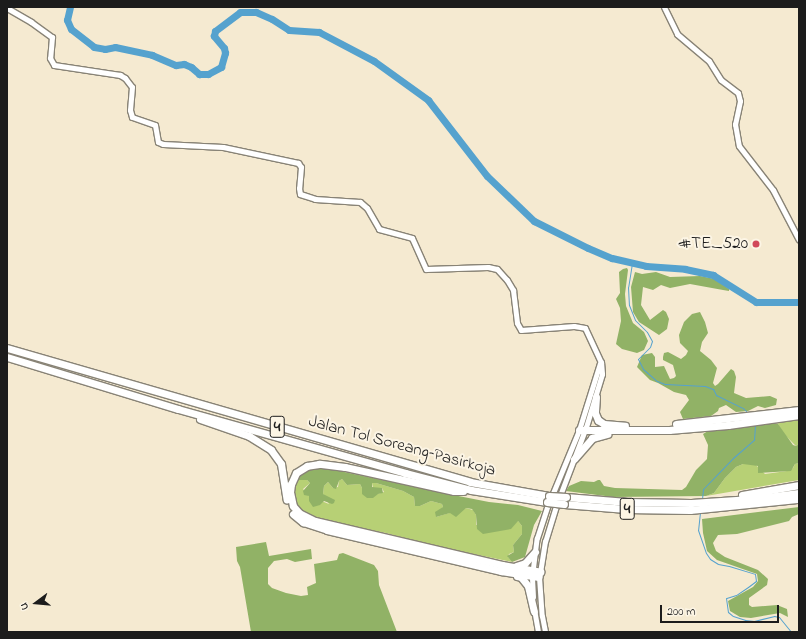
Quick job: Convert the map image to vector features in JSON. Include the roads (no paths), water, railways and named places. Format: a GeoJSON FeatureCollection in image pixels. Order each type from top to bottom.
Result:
{"type":"FeatureCollection","features":[{"type":"Feature","properties":{"kind":"highway","name":"Jalan Tol Soreang–Pasirkoja"},"geometry":{"type":"LineString","coordinates":[[7,348],[470,482],[548,499]]}},
{"type":"Feature","properties":{"kind":"highway","name":"Jalan Tol Soreang–Pasirkoja"},"geometry":{"type":"LineString","coordinates":[[7,357],[178,409],[471,490],[565,501],[692,505],[711,504]]}},
{"type":"Feature","properties":{"kind":"highway"},"geometry":{"type":"LineString","coordinates":[[596,397],[595,413],[598,420],[604,424],[625,426]]}},
{"type":"Feature","properties":{"kind":"highway"},"geometry":{"type":"LineString","coordinates":[[178,409],[198,418],[249,436],[271,450],[281,464],[288,505],[295,517],[303,522],[327,530],[501,568],[536,574]]}},
{"type":"Feature","properties":{"kind":"highway"},"geometry":{"type":"LineString","coordinates":[[583,429],[669,430],[763,417],[799,410]]}},
{"type":"Feature","properties":{"kind":"highway"},"geometry":{"type":"LineString","coordinates":[[763,417],[799,415]]}},
{"type":"Feature","properties":{"kind":"highway"},"geometry":{"type":"LineString","coordinates":[[583,429],[740,420]]}},
{"type":"Feature","properties":{"kind":"highway"},"geometry":{"type":"LineString","coordinates":[[574,459],[592,438],[605,434],[639,430]]}},
{"type":"Feature","properties":{"kind":"highway"},"geometry":{"type":"LineString","coordinates":[[471,490],[454,491],[319,464],[307,466],[296,473],[291,484],[290,492],[293,506],[298,513],[315,521],[501,568],[521,577],[528,586],[534,611]]}},
{"type":"Feature","properties":{"kind":"highway"},"geometry":{"type":"LineString","coordinates":[[711,504],[799,485]]}},
{"type":"Feature","properties":{"kind":"highway"},"geometry":{"type":"LineString","coordinates":[[711,504],[799,493]]}},
{"type":"Feature","properties":{"kind":"highway"},"geometry":{"type":"LineString","coordinates":[[711,504],[799,499]]}},
{"type":"Feature","properties":{"kind":"highway"},"geometry":{"type":"LineString","coordinates":[[501,568],[523,565],[535,552]]}},
{"type":"Feature","properties":{"kind":"street"},"geometry":{"type":"LineString","coordinates":[[664,7],[677,34],[709,61],[720,79],[738,93],[740,101],[735,124],[739,146],[773,190],[799,240]]}},
{"type":"Feature","properties":{"kind":"street"},"geometry":{"type":"LineString","coordinates":[[7,8],[31,22],[52,37],[50,58],[54,65],[120,75],[125,78],[132,87],[130,110],[132,117],[155,125],[158,142],[223,147],[298,163],[301,167],[299,188],[300,194],[315,199],[360,202],[367,208],[379,229],[412,238],[422,264],[428,270],[466,267],[488,267],[497,269],[507,280],[513,290],[517,323],[521,330],[583,326],[587,330],[601,362],[602,374],[596,397],[583,429],[548,505],[535,552],[536,574],[545,632]]}},
{"type":"Feature","properties":{"kind":"street"},"geometry":{"type":"LineString","coordinates":[[538,632],[534,611],[536,574],[551,519],[574,459],[601,362]]}},
{"type":"Feature","properties":{"kind":"waterway"},"geometry":{"type":"LineString","coordinates":[[70,7],[67,20],[71,29],[94,47],[105,49],[115,47],[152,55],[176,65],[184,64],[191,67],[199,74],[208,74],[221,67],[225,53],[224,48],[214,36],[215,31],[240,12],[256,12],[272,19],[289,30],[319,32],[374,61],[428,100],[487,176],[534,221],[588,248],[612,258],[646,266],[685,269],[713,275],[756,302],[799,302]]}},
{"type":"Feature","properties":{"kind":"waterway"},"geometry":{"type":"LineString","coordinates":[[632,263],[628,287],[629,305],[635,320],[647,332],[652,341],[650,347],[638,359],[643,369],[657,381],[665,384],[705,386],[713,389],[716,395],[743,408],[747,412]]}},
{"type":"Feature","properties":{"kind":"waterway"},"geometry":{"type":"LineString","coordinates":[[702,499],[703,489],[733,458],[754,440],[755,425]]}},
{"type":"Feature","properties":{"kind":"waterway"},"geometry":{"type":"LineString","coordinates":[[700,512],[698,530],[706,553],[710,559],[718,564],[755,574],[756,581],[736,595],[726,598],[728,612],[733,616],[754,621],[774,616],[779,617],[791,632]]}},
{"type":"Feature","properties":{"kind":"place","name":"#TE_520"},"geometry":{"type":"Point","coordinates":[756,244]}}]}
